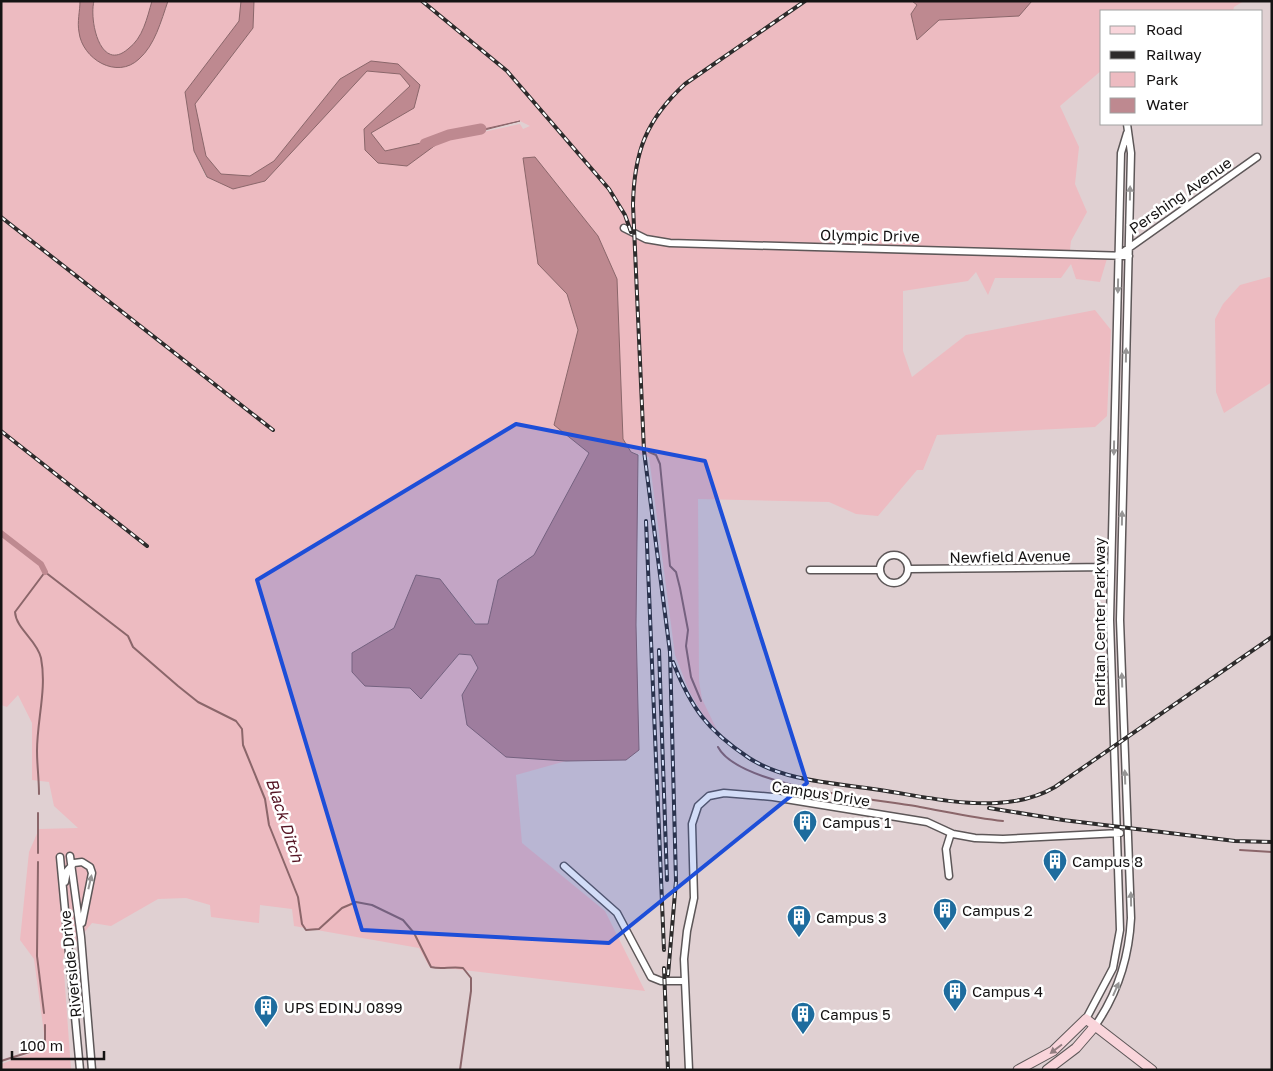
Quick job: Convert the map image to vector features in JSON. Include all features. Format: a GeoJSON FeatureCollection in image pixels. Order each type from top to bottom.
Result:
{"type":"FeatureCollection","features":[{"type":"Feature","properties":{"kind":"street","name":"Raritan Center Parkway"},"geometry":{"type":"LineString","coordinates":[[1047,1070],[1076,1048],[1095,1026],[1117,987],[1128,948],[1131,907],[1120,620],[1131,153],[1127,125]]}},
{"type":"Feature","properties":{"kind":"street","name":"Raritan Center Parkway"},"geometry":{"type":"LineString","coordinates":[[1018,1070],[1053,1051],[1086,1019],[1109,978],[1118,947],[1120,920],[1111,642],[1111,567],[1121,153],[1127,133]]}},
{"type":"Feature","properties":{"kind":"street","name":"Pershing Avenue"},"geometry":{"type":"LineString","coordinates":[[1119,255],[1129,246],[1257,157]]}},
{"type":"Feature","properties":{"kind":"street","name":"Olympic Drive"},"geometry":{"type":"LineString","coordinates":[[624,228],[646,239],[670,243],[1128,256]]}},
{"type":"Feature","properties":{"kind":"street"},"geometry":{"type":"LineString","coordinates":[[894,555],[904,559],[909,569],[905,579],[894,584],[885,580],[880,570],[884,559],[894,555]]}},
{"type":"Feature","properties":{"kind":"street","name":"Newfield Avenue"},"geometry":{"type":"LineString","coordinates":[[909,569],[1111,567]]}},
{"type":"Feature","properties":{"kind":"street"},"geometry":{"type":"LineString","coordinates":[[810,570],[880,570]]}},
{"type":"Feature","properties":{"kind":"street","name":"Campus Drive"},"geometry":{"type":"LineString","coordinates":[[684,980],[687,931],[695,895],[693,821],[700,804],[715,793],[773,797],[927,822],[951,833],[994,839],[1128,833]]}},
{"type":"Feature","properties":{"kind":"street"},"geometry":{"type":"LineString","coordinates":[[949,876],[946,849],[951,833]]}},
{"type":"Feature","properties":{"kind":"street","name":"Riverside Drive"},"geometry":{"type":"LineString","coordinates":[[70,856],[81,937],[92,1070]]}},
{"type":"Feature","properties":{"kind":"street","name":"Riverside Drive"},"geometry":{"type":"LineString","coordinates":[[60,857],[80,1070]]}},
{"type":"Feature","properties":{"kind":"street"},"geometry":{"type":"LineString","coordinates":[[64,888],[66,874],[71,865],[82,862],[89,865],[91,870],[82,914],[81,937]]}},
{"type":"Feature","properties":{"kind":"street"},"geometry":{"type":"LineString","coordinates":[[564,866],[617,913],[650,977],[663,981],[684,980],[689,1070]]}},
{"type":"Feature","properties":{"kind":"street"},"geometry":{"type":"LineString","coordinates":[[1086,1019],[1152,1070]]}},
{"type":"Feature","properties":{"kind":"highlighted area"},"geometry":{"type":"Polygon","coordinates":[[[516,424],[705,461],[807,783],[609,943],[362,930],[257,580],[516,424]]]}},
{"type":"Feature","properties":{"kind":"shaded area"},"geometry":{"type":"Polygon","coordinates":[[[1,1],[1272,1],[1272,1070],[1,1070],[1,1]]]}},
{"type":"Feature","properties":{"kind":"green space"},"geometry":{"type":"Polygon","coordinates":[[[1,1],[80,1],[80,23],[83,42],[93,56],[112,67],[160,25],[168,1],[241,1],[239,21],[185,92],[194,151],[206,177],[234,189],[265,181],[367,71],[400,74],[410,86],[364,129],[365,150],[407,165],[441,141],[520,124],[523,129],[530,126],[520,121],[385,151],[371,133],[414,108],[420,85],[398,64],[371,61],[340,79],[274,161],[250,176],[221,174],[206,156],[195,104],[253,28],[254,1],[912,1],[917,5],[911,14],[917,40],[939,20],[1019,16],[1032,1],[1244,1],[1234,7],[1233,10],[1100,10],[1100,72],[1060,106],[1079,147],[1075,184],[1087,212],[1071,241],[1070,250],[1109,252],[1100,282],[1076,279],[1071,264],[1061,278],[995,278],[988,295],[976,272],[968,281],[903,291],[903,351],[912,377],[966,335],[1095,310],[1111,330],[1107,416],[1095,427],[937,435],[923,470],[917,470],[878,516],[856,514],[829,502],[698,499],[699,681],[702,699],[717,730],[703,715],[689,691],[675,655],[649,457],[631,452],[623,439],[617,279],[598,236],[535,157],[538,264],[567,294],[578,330],[554,425],[589,453],[534,556],[498,580],[488,624],[476,624],[440,579],[416,575],[394,628],[352,653],[365,686],[411,688],[421,699],[459,654],[472,655],[478,668],[462,695],[506,757],[566,761],[516,775],[522,843],[605,911],[645,991],[429,966],[419,948],[294,926],[292,909],[260,905],[259,923],[211,917],[210,905],[186,898],[158,899],[111,926],[92,923],[63,958],[71,1070],[1,1070],[1,1064],[46,1048],[34,959],[20,940],[29,852],[39,829],[78,828],[54,806],[49,782],[32,780],[32,723],[18,695],[7,707],[1,705],[1,1]]]}},
{"type":"Feature","properties":{"kind":"green space"},"geometry":{"type":"Polygon","coordinates":[[[94,1],[152,1],[144,27],[137,39],[128,49],[118,55],[110,54],[99,41],[93,20],[94,1]]]}},
{"type":"Feature","properties":{"kind":"green space"},"geometry":{"type":"Polygon","coordinates":[[[1269,277],[1272,278],[1272,382],[1224,413],[1216,392],[1215,319],[1223,304],[1240,285],[1269,277]]]}},
{"type":"Feature","properties":{"kind":"water"},"geometry":{"type":"Polygon","coordinates":[[[80,1],[94,1],[93,20],[99,41],[110,54],[118,55],[128,49],[137,39],[144,27],[152,1],[168,1],[157,32],[145,53],[130,65],[111,67],[102,64],[94,58],[82,42],[78,28],[80,1]]]}},
{"type":"Feature","properties":{"kind":"water"},"geometry":{"type":"Polygon","coordinates":[[[241,1],[254,1],[253,28],[195,104],[206,156],[221,174],[250,176],[274,161],[340,79],[371,61],[398,64],[420,85],[414,108],[371,133],[385,151],[520,121],[441,141],[407,166],[378,163],[365,150],[364,129],[410,86],[400,74],[367,71],[265,181],[233,189],[207,177],[194,151],[185,92],[239,21],[241,1]]]}},
{"type":"Feature","properties":{"kind":"water"},"geometry":{"type":"Polygon","coordinates":[[[912,1],[1032,1],[1019,16],[939,20],[917,40],[911,14],[917,5],[912,1]]]}},
{"type":"Feature","properties":{"kind":"water"},"geometry":{"type":"Polygon","coordinates":[[[535,157],[598,236],[617,279],[623,439],[631,452],[638,455],[636,625],[639,750],[626,760],[566,761],[506,757],[467,725],[462,695],[478,668],[471,655],[459,654],[421,699],[410,688],[365,686],[352,672],[352,653],[394,628],[416,575],[440,579],[475,624],[488,624],[498,580],[534,555],[589,453],[554,425],[578,330],[567,294],[538,264],[523,158],[535,157]]]}},
{"type":"Feature","properties":{"kind":"waterway"},"geometry":{"type":"LineString","coordinates":[[425,144],[449,135],[481,129]]}},
{"type":"Feature","properties":{"kind":"waterway"},"geometry":{"type":"LineString","coordinates":[[649,452],[656,455],[660,464],[670,566],[676,572],[680,588],[688,630],[686,646],[691,677],[701,701]]}},
{"type":"Feature","properties":{"kind":"waterway","name":"Black Ditch"},"geometry":{"type":"LineString","coordinates":[[1,533],[41,564],[45,572]]}},
{"type":"Feature","properties":{"kind":"waterway","name":"Black Ditch"},"geometry":{"type":"LineString","coordinates":[[39,794],[37,751],[43,670],[39,652],[19,624],[15,612],[45,572],[128,636],[133,647],[198,702],[236,721],[242,729],[243,745],[265,799],[269,825],[298,897],[302,924],[306,930],[319,929],[342,908],[356,902],[372,905],[403,920],[414,933],[431,967],[463,968],[471,978],[471,991],[460,1070]]}},
{"type":"Feature","properties":{"kind":"waterway"},"geometry":{"type":"LineString","coordinates":[[718,747],[731,761],[752,772],[810,789],[1003,821]]}},
{"type":"Feature","properties":{"kind":"waterway"},"geometry":{"type":"LineString","coordinates":[[38,813],[38,853]]}},
{"type":"Feature","properties":{"kind":"waterway"},"geometry":{"type":"LineString","coordinates":[[1240,850],[1272,852]]}},
{"type":"Feature","properties":{"kind":"waterway"},"geometry":{"type":"LineString","coordinates":[[38,862],[37,956],[44,1013]]}},
{"type":"Feature","properties":{"kind":"waterway"},"geometry":{"type":"LineString","coordinates":[[1,1061],[39,1049],[45,1043],[45,1025]]}},
{"type":"Feature","properties":{"kind":"railway"},"geometry":{"type":"LineString","coordinates":[[422,1],[507,71],[609,189],[625,215],[631,232]]}},
{"type":"Feature","properties":{"kind":"railway"},"geometry":{"type":"LineString","coordinates":[[668,975],[676,881],[670,652],[644,451],[633,205],[636,169],[645,138],[652,124],[672,97],[685,84],[805,1]]}},
{"type":"Feature","properties":{"kind":"railway"},"geometry":{"type":"LineString","coordinates":[[1,217],[273,430]]}},
{"type":"Feature","properties":{"kind":"railway"},"geometry":{"type":"LineString","coordinates":[[1,431],[147,546]]}},
{"type":"Feature","properties":{"kind":"railway"},"geometry":{"type":"LineString","coordinates":[[646,521],[664,950]]}},
{"type":"Feature","properties":{"kind":"railway"},"geometry":{"type":"LineString","coordinates":[[673,662],[687,692],[702,717],[734,748],[763,766],[795,777],[829,783],[953,801],[997,803],[1027,798],[1055,787],[1272,637]]}},
{"type":"Feature","properties":{"kind":"railway"},"geometry":{"type":"LineString","coordinates":[[659,650],[667,880]]}},
{"type":"Feature","properties":{"kind":"railway"},"geometry":{"type":"LineString","coordinates":[[989,808],[1063,820],[1235,841],[1272,842]]}},
{"type":"Feature","properties":{"kind":"railway"},"geometry":{"type":"LineString","coordinates":[[664,968],[668,1070]]}},
{"type":"Feature","properties":{"kind":"place","name":"Campus 1"},"geometry":{"type":"Point","coordinates":[805,843]}},
{"type":"Feature","properties":{"kind":"place","name":"Campus 8"},"geometry":{"type":"Point","coordinates":[1055,882]}},
{"type":"Feature","properties":{"kind":"place","name":"Campus 2"},"geometry":{"type":"Point","coordinates":[945,931]}},
{"type":"Feature","properties":{"kind":"place","name":"Campus 3"},"geometry":{"type":"Point","coordinates":[799,938]}},
{"type":"Feature","properties":{"kind":"place","name":"Campus 4"},"geometry":{"type":"Point","coordinates":[955,1012]}},
{"type":"Feature","properties":{"kind":"place","name":"UPS EDINJ 0899"},"geometry":{"type":"Point","coordinates":[266,1028]}},
{"type":"Feature","properties":{"kind":"place","name":"Campus 5"},"geometry":{"type":"Point","coordinates":[803,1035]}}]}
